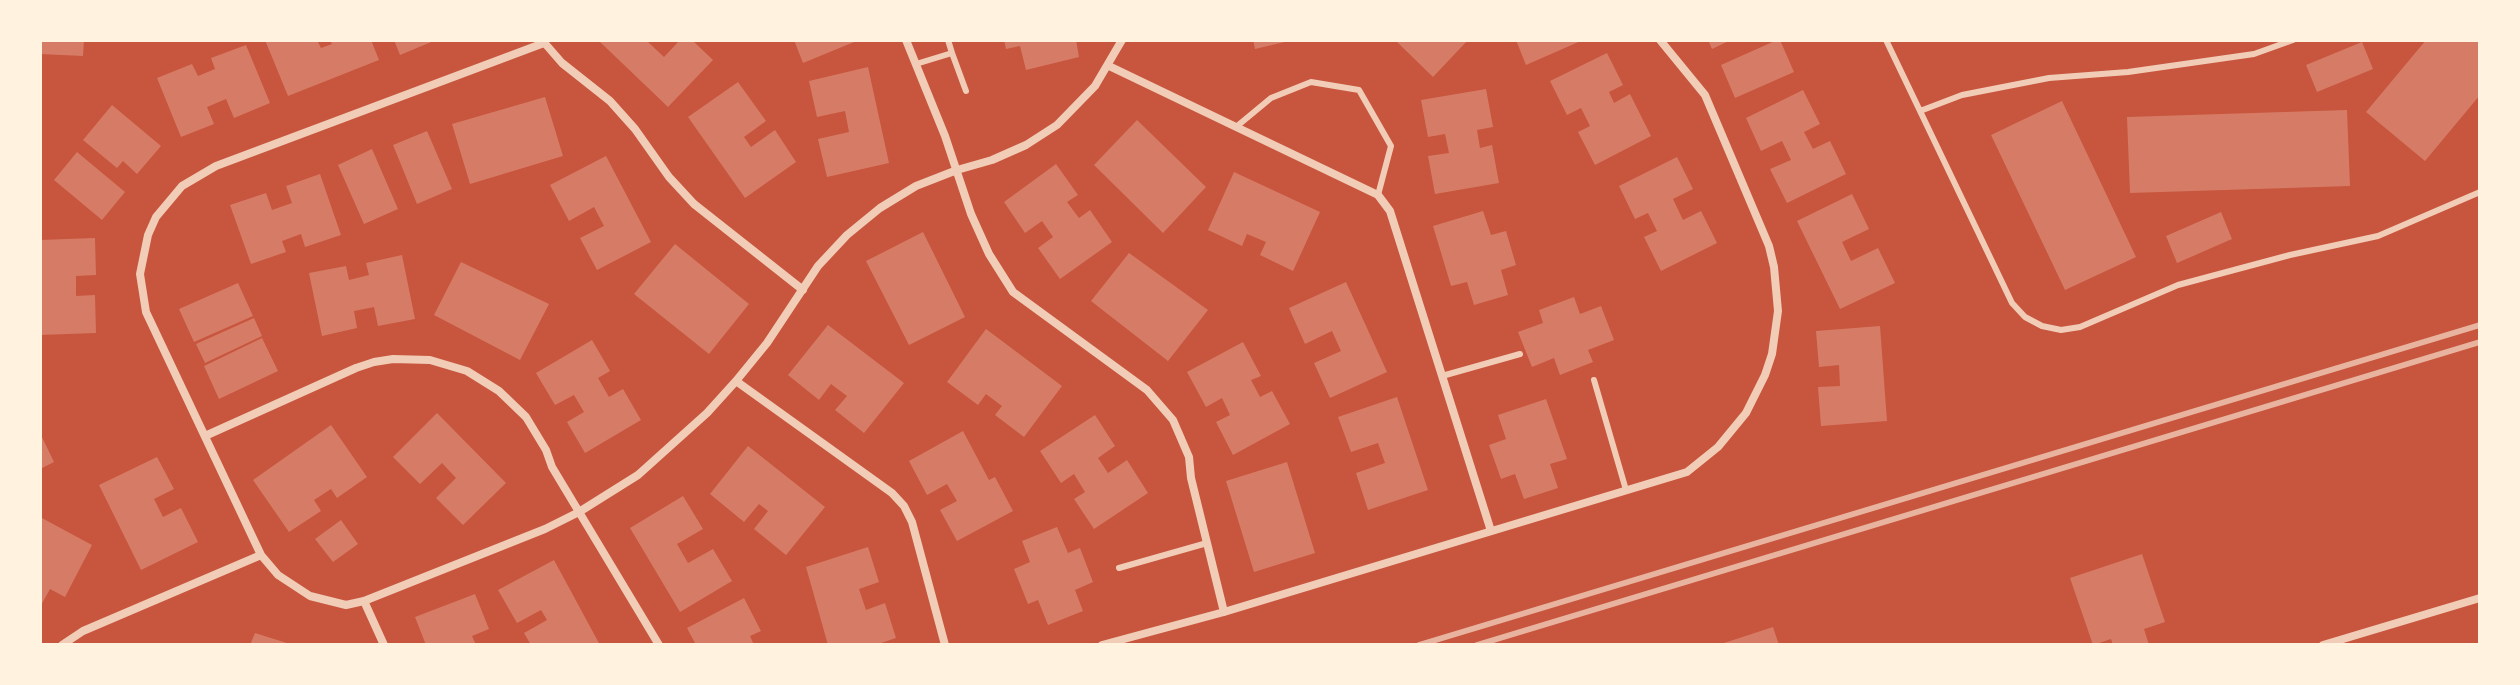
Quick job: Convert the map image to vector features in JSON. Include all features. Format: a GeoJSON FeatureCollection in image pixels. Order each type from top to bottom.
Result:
{"type":"FeatureCollection","features":[{"type":"Feature","properties":{"kind":"street"},"geometry":{"type":"LineString","coordinates":[[906,40],[971,214],[989,254],[1013,292],[1147,390],[1173,420],[1189,457],[1224,612]]}},
{"type":"Feature","properties":{"kind":"street"},"geometry":{"type":"LineString","coordinates":[[803,290],[694,204],[610,101],[562,63],[543,42],[216,166],[182,186],[168,200],[156,217],[142,254],[142,294],[146,312],[261,555],[278,575],[310,596],[346,605],[364,601],[545,529],[579,512],[653,464],[736,381],[767,343],[803,290],[818,266],[837,245],[880,208],[916,186],[992,160],[1057,125],[1083,100],[1109,66],[1122,40]]}},
{"type":"Feature","properties":{"kind":"street"},"geometry":{"type":"LineString","coordinates":[[1102,645],[1224,612],[1687,472],[1733,431],[1765,375],[1774,343],[1778,311],[1776,278],[1769,246],[1705,95],[1660,40]]}},
{"type":"Feature","properties":{"kind":"street"},"geometry":{"type":"LineString","coordinates":[[1109,66],[1378,195],[1390,211],[1491,531]]}},
{"type":"Feature","properties":{"kind":"street"},"geometry":{"type":"LineString","coordinates":[[205,436],[356,368],[393,359],[430,360],[467,371],[513,403],[537,433],[552,467],[659,645]]}},
{"type":"Feature","properties":{"kind":"street"},"geometry":{"type":"LineString","coordinates":[[736,381],[892,493],[904,506],[912,522],[945,645]]}},
{"type":"Feature","properties":{"kind":"street"},"geometry":{"type":"LineString","coordinates":[[62,645],[83,631],[261,555]]}},
{"type":"Feature","properties":{"kind":"street"},"geometry":{"type":"LineString","coordinates":[[364,601],[384,645]]}},
{"type":"Feature","properties":{"kind":"street"},"geometry":{"type":"LineString","coordinates":[[2323,645],[2479,601]]}},
{"type":"Feature","properties":{"kind":"lane"},"geometry":{"type":"LineString","coordinates":[[948,40],[966,91]]}},
{"type":"Feature","properties":{"kind":"lane"},"geometry":{"type":"LineString","coordinates":[[1886,40],[2012,303],[2034,322],[2061,330],[2080,327],[2178,285],[2290,255],[2378,236],[2480,192]]}},
{"type":"Feature","properties":{"kind":"lane"},"geometry":{"type":"LineString","coordinates":[[1920,111],[1962,95],[2049,78],[2128,72],[2254,54],[2293,40]]}},
{"type":"Feature","properties":{"kind":"lane"},"geometry":{"type":"LineString","coordinates":[[916,64],[952,53]]}},
{"type":"Feature","properties":{"kind":"lane"},"geometry":{"type":"LineString","coordinates":[[1236,127],[1271,98],[1311,82],[1359,90],[1391,146],[1378,195]]}},
{"type":"Feature","properties":{"kind":"lane"},"geometry":{"type":"LineString","coordinates":[[1442,376],[1520,354]]}},
{"type":"Feature","properties":{"kind":"lane"},"geometry":{"type":"LineString","coordinates":[[1594,380],[1626,490]]}},
{"type":"Feature","properties":{"kind":"lane"},"geometry":{"type":"LineString","coordinates":[[1119,568],[1207,543]]}},
{"type":"Feature","properties":{"kind":"building"},"geometry":{"type":"Polygon","coordinates":[[[40,40],[84,40],[83,56],[40,54],[40,40]]]}},
{"type":"Feature","properties":{"kind":"building"},"geometry":{"type":"Polygon","coordinates":[[[265,40],[317,40],[321,48],[332,44],[330,40],[371,40],[379,60],[288,96],[265,40]]]}},
{"type":"Feature","properties":{"kind":"building"},"geometry":{"type":"Polygon","coordinates":[[[394,40],[436,40],[400,55],[394,40]]]}},
{"type":"Feature","properties":{"kind":"building"},"geometry":{"type":"Polygon","coordinates":[[[598,40],[650,40],[648,42],[664,57],[680,40],[692,40],[713,60],[668,107],[598,40]]]}},
{"type":"Feature","properties":{"kind":"building"},"geometry":{"type":"Polygon","coordinates":[[[794,40],[859,40],[803,63],[794,40]]]}},
{"type":"Feature","properties":{"kind":"building"},"geometry":{"type":"Polygon","coordinates":[[[1004,40],[1076,40],[1079,57],[1026,70],[1020,46],[1006,49],[1004,40]]]}},
{"type":"Feature","properties":{"kind":"building"},"geometry":{"type":"Polygon","coordinates":[[[1253,40],[1289,40],[1289,41],[1255,49],[1253,40]]]}},
{"type":"Feature","properties":{"kind":"building"},"geometry":{"type":"Polygon","coordinates":[[[1395,40],[1468,40],[1433,77],[1395,40]]]}},
{"type":"Feature","properties":{"kind":"building"},"geometry":{"type":"Polygon","coordinates":[[[1516,40],[1583,40],[1526,65],[1516,40]]]}},
{"type":"Feature","properties":{"kind":"building"},"geometry":{"type":"Polygon","coordinates":[[[1708,40],[1731,40],[1712,49],[1708,40]]]}},
{"type":"Feature","properties":{"kind":"building"},"geometry":{"type":"Polygon","coordinates":[[[1780,40],[1794,72],[1735,98],[1721,65],[1780,40]]]}},
{"type":"Feature","properties":{"kind":"building"},"geometry":{"type":"Polygon","coordinates":[[[2426,40],[2480,40],[2480,95],[2425,161],[2366,112],[2426,40]]]}},
{"type":"Feature","properties":{"kind":"building"},"geometry":{"type":"Polygon","coordinates":[[[2362,42],[2373,69],[2317,92],[2306,65],[2362,42]]]}},
{"type":"Feature","properties":{"kind":"building"},"geometry":{"type":"Polygon","coordinates":[[[246,45],[270,103],[234,118],[226,99],[207,107],[214,124],[181,137],[157,78],[192,64],[198,76],[215,69],[211,58],[246,45]]]}},
{"type":"Feature","properties":{"kind":"building"},"geometry":{"type":"Polygon","coordinates":[[[1607,53],[1623,85],[1609,92],[1614,103],[1630,94],[1651,136],[1595,165],[1578,132],[1590,126],[1581,108],[1567,115],[1550,81],[1607,53]]]}},
{"type":"Feature","properties":{"kind":"building"},"geometry":{"type":"Polygon","coordinates":[[[868,67],[889,163],[827,177],[818,139],[849,132],[845,111],[817,117],[809,81],[868,67]]]}},
{"type":"Feature","properties":{"kind":"building"},"geometry":{"type":"Polygon","coordinates":[[[738,82],[766,121],[744,137],[751,147],[775,130],[796,162],[745,198],[688,117],[738,82]]]}},
{"type":"Feature","properties":{"kind":"building"},"geometry":{"type":"Polygon","coordinates":[[[1486,89],[1493,127],[1477,130],[1480,148],[1492,145],[1499,183],[1435,194],[1428,156],[1449,153],[1445,134],[1428,137],[1421,100],[1486,89]]]}},
{"type":"Feature","properties":{"kind":"building"},"geometry":{"type":"Polygon","coordinates":[[[1803,90],[1820,124],[1804,132],[1813,149],[1830,141],[1846,174],[1787,203],[1770,169],[1791,160],[1782,141],[1761,151],[1746,118],[1803,90]]]}},
{"type":"Feature","properties":{"kind":"building"},"geometry":{"type":"Polygon","coordinates":[[[545,97],[563,156],[470,184],[452,124],[545,97]]]}},
{"type":"Feature","properties":{"kind":"building"},"geometry":{"type":"Polygon","coordinates":[[[2062,101],[2136,257],[2065,290],[1991,135],[2062,101]]]}},
{"type":"Feature","properties":{"kind":"building"},"geometry":{"type":"Polygon","coordinates":[[[112,105],[161,146],[137,174],[123,161],[117,168],[83,140],[112,105]]]}},
{"type":"Feature","properties":{"kind":"building"},"geometry":{"type":"Polygon","coordinates":[[[2347,110],[2350,186],[2130,193],[2127,117],[2347,110]]]}},
{"type":"Feature","properties":{"kind":"building"},"geometry":{"type":"Polygon","coordinates":[[[1137,120],[1206,187],[1163,233],[1094,165],[1137,120]]]}},
{"type":"Feature","properties":{"kind":"building"},"geometry":{"type":"Polygon","coordinates":[[[427,131],[452,189],[417,204],[393,145],[427,131]]]}},
{"type":"Feature","properties":{"kind":"building"},"geometry":{"type":"Polygon","coordinates":[[[372,149],[398,209],[364,224],[338,165],[372,149]]]}},
{"type":"Feature","properties":{"kind":"building"},"geometry":{"type":"Polygon","coordinates":[[[77,152],[125,192],[102,220],[54,180],[77,152]]]}},
{"type":"Feature","properties":{"kind":"building"},"geometry":{"type":"Polygon","coordinates":[[[606,156],[651,242],[597,270],[580,238],[604,226],[594,207],[569,221],[550,185],[606,156]]]}},
{"type":"Feature","properties":{"kind":"building"},"geometry":{"type":"Polygon","coordinates":[[[1677,157],[1693,189],[1673,199],[1683,220],[1701,211],[1717,243],[1661,271],[1644,237],[1657,231],[1648,213],[1635,219],[1619,186],[1677,157]]]}},
{"type":"Feature","properties":{"kind":"building"},"geometry":{"type":"Polygon","coordinates":[[[1056,164],[1078,195],[1067,202],[1079,218],[1090,210],[1112,242],[1060,279],[1038,248],[1053,237],[1042,221],[1025,233],[1004,202],[1056,164]]]}},
{"type":"Feature","properties":{"kind":"building"},"geometry":{"type":"Polygon","coordinates":[[[1234,172],[1320,212],[1293,271],[1260,255],[1266,242],[1247,234],[1242,246],[1208,230],[1234,172]]]}},
{"type":"Feature","properties":{"kind":"building"},"geometry":{"type":"Polygon","coordinates":[[[320,174],[341,235],[305,247],[301,234],[282,241],[286,252],[251,264],[230,205],[266,193],[272,210],[292,203],[286,186],[320,174]]]}},
{"type":"Feature","properties":{"kind":"building"},"geometry":{"type":"Polygon","coordinates":[[[1852,194],[1869,229],[1842,242],[1851,261],[1878,248],[1895,283],[1840,309],[1797,221],[1852,194]]]}},
{"type":"Feature","properties":{"kind":"building"},"geometry":{"type":"Polygon","coordinates":[[[1483,211],[1491,235],[1506,231],[1516,265],[1501,270],[1508,295],[1474,305],[1467,282],[1451,286],[1433,226],[1483,211]]]}},
{"type":"Feature","properties":{"kind":"building"},"geometry":{"type":"Polygon","coordinates":[[[2221,212],[2232,239],[2177,263],[2166,236],[2221,212]]]}},
{"type":"Feature","properties":{"kind":"building"},"geometry":{"type":"Polygon","coordinates":[[[923,232],[965,317],[909,345],[866,261],[923,232]]]}},
{"type":"Feature","properties":{"kind":"building"},"geometry":{"type":"Polygon","coordinates":[[[95,238],[96,275],[76,276],[76,296],[95,295],[96,333],[40,335],[40,240],[95,238]]]}},
{"type":"Feature","properties":{"kind":"building"},"geometry":{"type":"Polygon","coordinates":[[[675,244],[749,304],[709,354],[634,294],[675,244]]]}},
{"type":"Feature","properties":{"kind":"building"},"geometry":{"type":"Polygon","coordinates":[[[1129,253],[1208,310],[1168,361],[1091,301],[1129,253]]]}},
{"type":"Feature","properties":{"kind":"building"},"geometry":{"type":"Polygon","coordinates":[[[402,255],[415,319],[378,326],[374,307],[354,311],[357,328],[322,336],[309,273],[346,266],[349,280],[369,275],[366,263],[402,255]]]}},
{"type":"Feature","properties":{"kind":"building"},"geometry":{"type":"Polygon","coordinates":[[[461,262],[549,304],[520,360],[434,315],[461,262]]]}},
{"type":"Feature","properties":{"kind":"building"},"geometry":{"type":"Polygon","coordinates":[[[1346,282],[1387,372],[1330,398],[1314,363],[1341,351],[1332,331],[1305,344],[1289,308],[1346,282]]]}},
{"type":"Feature","properties":{"kind":"building"},"geometry":{"type":"Polygon","coordinates":[[[238,283],[253,316],[194,342],[179,309],[238,283]]]}},
{"type":"Feature","properties":{"kind":"building"},"geometry":{"type":"Polygon","coordinates":[[[1574,297],[1580,314],[1601,306],[1614,340],[1588,350],[1593,362],[1560,375],[1554,358],[1532,367],[1518,332],[1543,323],[1539,310],[1574,297]]]}},
{"type":"Feature","properties":{"kind":"building"},"geometry":{"type":"Polygon","coordinates":[[[254,318],[262,336],[205,363],[196,344],[254,318]]]}},
{"type":"Feature","properties":{"kind":"building"},"geometry":{"type":"Polygon","coordinates":[[[828,325],[904,383],[864,433],[835,410],[847,396],[831,384],[819,400],[788,375],[828,325]]]}},
{"type":"Feature","properties":{"kind":"building"},"geometry":{"type":"Polygon","coordinates":[[[1880,326],[1887,421],[1821,426],[1818,387],[1840,386],[1839,365],[1819,367],[1816,331],[1880,326]]]}},
{"type":"Feature","properties":{"kind":"building"},"geometry":{"type":"Polygon","coordinates":[[[986,329],[1062,386],[1024,437],[995,415],[1002,406],[986,394],[978,405],[947,382],[986,329]]]}},
{"type":"Feature","properties":{"kind":"building"},"geometry":{"type":"Polygon","coordinates":[[[262,338],[278,371],[219,399],[204,366],[262,338]]]}},
{"type":"Feature","properties":{"kind":"building"},"geometry":{"type":"Polygon","coordinates":[[[592,340],[610,371],[598,378],[609,397],[623,389],[641,420],[585,453],[567,422],[584,412],[574,395],[555,405],[536,373],[592,340]]]}},
{"type":"Feature","properties":{"kind":"building"},"geometry":{"type":"Polygon","coordinates":[[[1243,342],[1261,376],[1251,380],[1260,397],[1272,391],[1290,424],[1233,455],[1216,422],[1230,415],[1222,398],[1206,407],[1187,372],[1243,342]]]}},
{"type":"Feature","properties":{"kind":"building"},"geometry":{"type":"Polygon","coordinates":[[[1397,397],[1428,490],[1368,510],[1356,473],[1385,463],[1378,443],[1351,452],[1338,417],[1397,397]]]}},
{"type":"Feature","properties":{"kind":"building"},"geometry":{"type":"Polygon","coordinates":[[[1546,399],[1567,459],[1550,464],[1558,488],[1524,499],[1515,474],[1501,479],[1489,445],[1506,439],[1498,415],[1546,399]]]}},
{"type":"Feature","properties":{"kind":"building"},"geometry":{"type":"Polygon","coordinates":[[[437,413],[506,483],[463,525],[436,498],[456,478],[442,463],[420,484],[393,457],[437,413]]]}},
{"type":"Feature","properties":{"kind":"building"},"geometry":{"type":"Polygon","coordinates":[[[1095,415],[1115,446],[1098,458],[1108,473],[1127,460],[1148,493],[1094,529],[1074,499],[1085,492],[1074,474],[1061,483],[1040,451],[1095,415]]]}},
{"type":"Feature","properties":{"kind":"building"},"geometry":{"type":"Polygon","coordinates":[[[331,425],[367,477],[337,498],[331,489],[314,500],[321,511],[289,532],[253,480],[331,425]]]}},
{"type":"Feature","properties":{"kind":"building"},"geometry":{"type":"Polygon","coordinates":[[[963,431],[989,480],[995,477],[1013,511],[957,541],[940,510],[957,501],[947,484],[927,495],[909,461],[963,431]]]}},
{"type":"Feature","properties":{"kind":"building"},"geometry":{"type":"Polygon","coordinates":[[[40,433],[54,462],[40,469],[40,433]]]}},
{"type":"Feature","properties":{"kind":"building"},"geometry":{"type":"Polygon","coordinates":[[[748,446],[825,507],[786,555],[754,529],[768,511],[759,504],[744,522],[710,494],[748,446]]]}},
{"type":"Feature","properties":{"kind":"building"},"geometry":{"type":"Polygon","coordinates":[[[157,457],[174,489],[154,499],[163,517],[181,508],[198,542],[141,570],[99,485],[157,457]]]}},
{"type":"Feature","properties":{"kind":"building"},"geometry":{"type":"Polygon","coordinates":[[[1287,462],[1315,553],[1254,572],[1226,481],[1287,462]]]}},
{"type":"Feature","properties":{"kind":"building"},"geometry":{"type":"Polygon","coordinates":[[[683,496],[703,529],[677,544],[688,563],[713,549],[732,581],[680,612],[630,528],[683,496]]]}},
{"type":"Feature","properties":{"kind":"building"},"geometry":{"type":"Polygon","coordinates":[[[40,517],[92,545],[65,597],[50,589],[40,607],[40,517]]]}},
{"type":"Feature","properties":{"kind":"building"},"geometry":{"type":"Polygon","coordinates":[[[341,520],[358,544],[333,562],[315,539],[341,520]]]}},
{"type":"Feature","properties":{"kind":"building"},"geometry":{"type":"Polygon","coordinates":[[[1057,527],[1068,553],[1080,548],[1093,582],[1075,590],[1083,611],[1048,625],[1038,600],[1028,604],[1014,569],[1030,562],[1022,541],[1057,527]]]}},
{"type":"Feature","properties":{"kind":"building"},"geometry":{"type":"Polygon","coordinates":[[[868,547],[879,582],[859,589],[866,610],[885,603],[896,638],[875,645],[828,645],[806,567],[868,547]]]}},
{"type":"Feature","properties":{"kind":"building"},"geometry":{"type":"Polygon","coordinates":[[[2142,554],[2165,622],[2144,629],[2149,645],[2113,645],[2111,639],[2093,645],[2070,578],[2142,554]]]}},
{"type":"Feature","properties":{"kind":"building"},"geometry":{"type":"Polygon","coordinates":[[[554,560],[600,645],[531,645],[524,633],[547,620],[541,610],[517,623],[498,590],[554,560]]]}},
{"type":"Feature","properties":{"kind":"building"},"geometry":{"type":"Polygon","coordinates":[[[475,594],[489,629],[472,636],[476,645],[426,645],[415,617],[475,594]]]}},
{"type":"Feature","properties":{"kind":"building"},"geometry":{"type":"Polygon","coordinates":[[[744,598],[761,631],[750,636],[754,645],[696,645],[687,628],[744,598]]]}},
{"type":"Feature","properties":{"kind":"building"},"geometry":{"type":"Polygon","coordinates":[[[1773,627],[1779,645],[1721,645],[1721,644],[1773,627]]]}},
{"type":"Feature","properties":{"kind":"building"},"geometry":{"type":"Polygon","coordinates":[[[255,633],[290,644],[290,645],[250,645],[255,633]]]}},
{"type":"Feature","properties":{"kind":"railway"},"geometry":{"type":"LineString","coordinates":[[1419,645],[2480,325]]}},
{"type":"Feature","properties":{"kind":"railway"},"geometry":{"type":"LineString","coordinates":[[1477,645],[2480,342]]}}]}
